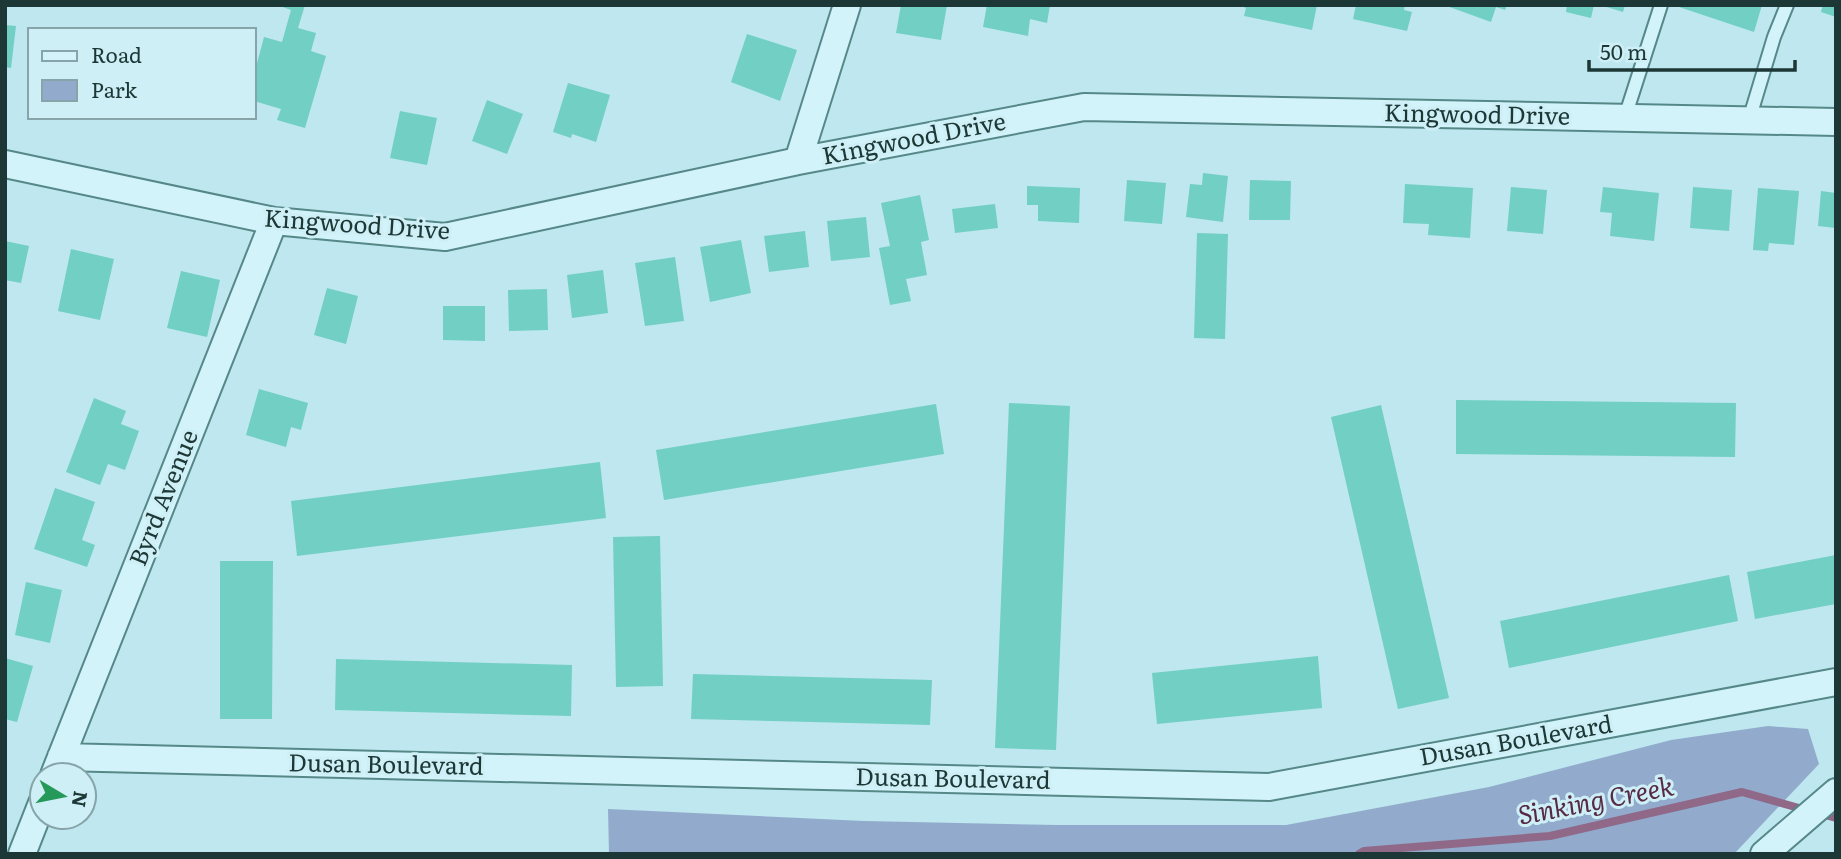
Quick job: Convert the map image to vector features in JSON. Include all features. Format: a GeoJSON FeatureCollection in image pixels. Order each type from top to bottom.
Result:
{"type":"FeatureCollection","features":[{"type":"Feature","properties":{"kind":"street"},"geometry":{"type":"LineString","coordinates":[[798,161],[847,5]]}},
{"type":"Feature","properties":{"kind":"street","name":"Kingwood Drive"},"geometry":{"type":"LineString","coordinates":[[5,164],[274,221],[445,237],[798,161],[1084,107],[1836,122]]}},
{"type":"Feature","properties":{"kind":"street","name":"Byrd Avenue"},"geometry":{"type":"LineString","coordinates":[[59,761],[274,221]]}},
{"type":"Feature","properties":{"kind":"street","name":"Dusan Boulevard"},"geometry":{"type":"LineString","coordinates":[[98,767],[1269,787],[1836,682]]}},
{"type":"Feature","properties":{"kind":"street"},"geometry":{"type":"LineString","coordinates":[[1765,854],[1831,795]]}},
{"type":"Feature","properties":{"kind":"street"},"geometry":{"type":"LineString","coordinates":[[22,854],[31,831]]}},
{"type":"Feature","properties":{"kind":"lane"},"geometry":{"type":"LineString","coordinates":[[1625,117],[1661,5]]}},
{"type":"Feature","properties":{"kind":"lane"},"geometry":{"type":"LineString","coordinates":[[1749,120],[1784,11],[1775,5]]}},
{"type":"Feature","properties":{"kind":"green space"},"geometry":{"type":"Polygon","coordinates":[[[1768,726],[1808,729],[1819,764],[1734,854],[609,854],[608,809],[864,821],[1058,825],[1286,825],[1489,787],[1671,740],[1768,726]]]}},
{"type":"Feature","properties":{"kind":"building"},"geometry":{"type":"Polygon","coordinates":[[[277,5],[305,5],[298,28],[316,33],[311,51],[326,56],[305,128],[277,120],[281,109],[256,102],[256,67],[264,37],[282,42],[291,10],[277,5]]]}},
{"type":"Feature","properties":{"kind":"building"},"geometry":{"type":"Polygon","coordinates":[[[901,5],[947,5],[941,40],[896,33],[901,5]]]}},
{"type":"Feature","properties":{"kind":"building"},"geometry":{"type":"Polygon","coordinates":[[[987,5],[1050,5],[1047,23],[1030,19],[1028,36],[983,27],[987,5]]]}},
{"type":"Feature","properties":{"kind":"building"},"geometry":{"type":"Polygon","coordinates":[[[1239,5],[1317,5],[1312,30],[1244,16],[1246,8],[1239,5]]]}},
{"type":"Feature","properties":{"kind":"building"},"geometry":{"type":"Polygon","coordinates":[[[1356,5],[1405,5],[1404,10],[1412,12],[1407,31],[1353,19],[1356,5]]]}},
{"type":"Feature","properties":{"kind":"building"},"geometry":{"type":"Polygon","coordinates":[[[1444,5],[1507,5],[1505,10],[1496,7],[1491,22],[1444,5]]]}},
{"type":"Feature","properties":{"kind":"building"},"geometry":{"type":"Polygon","coordinates":[[[1567,5],[1594,5],[1591,18],[1566,12],[1567,5]]]}},
{"type":"Feature","properties":{"kind":"building"},"geometry":{"type":"Polygon","coordinates":[[[1600,5],[1625,5],[1623,12],[1600,5]]]}},
{"type":"Feature","properties":{"kind":"building"},"geometry":{"type":"Polygon","coordinates":[[[1673,5],[1762,5],[1754,32],[1673,5]]]}},
{"type":"Feature","properties":{"kind":"building"},"geometry":{"type":"Polygon","coordinates":[[[1823,5],[1836,5],[1836,17],[1821,12],[1823,5]]]}},
{"type":"Feature","properties":{"kind":"building"},"geometry":{"type":"Polygon","coordinates":[[[5,25],[16,26],[11,68],[5,67],[5,25]]]}},
{"type":"Feature","properties":{"kind":"building"},"geometry":{"type":"Polygon","coordinates":[[[747,34],[797,50],[780,101],[731,82],[747,34]]]}},
{"type":"Feature","properties":{"kind":"building"},"geometry":{"type":"Polygon","coordinates":[[[568,83],[610,95],[596,142],[572,134],[571,138],[553,132],[568,83]]]}},
{"type":"Feature","properties":{"kind":"building"},"geometry":{"type":"Polygon","coordinates":[[[487,100],[523,114],[507,154],[472,141],[487,100]]]}},
{"type":"Feature","properties":{"kind":"building"},"geometry":{"type":"Polygon","coordinates":[[[400,111],[437,118],[427,165],[390,158],[400,111]]]}},
{"type":"Feature","properties":{"kind":"building"},"geometry":{"type":"Polygon","coordinates":[[[1203,173],[1228,176],[1223,222],[1186,217],[1190,184],[1202,185],[1203,173]]]}},
{"type":"Feature","properties":{"kind":"building"},"geometry":{"type":"Polygon","coordinates":[[[1127,180],[1166,183],[1162,224],[1124,221],[1127,180]]]}},
{"type":"Feature","properties":{"kind":"building"},"geometry":{"type":"Polygon","coordinates":[[[1250,180],[1291,181],[1290,220],[1249,220],[1250,180]]]}},
{"type":"Feature","properties":{"kind":"building"},"geometry":{"type":"Polygon","coordinates":[[[1405,184],[1473,188],[1470,238],[1428,235],[1429,224],[1403,223],[1405,184]]]}},
{"type":"Feature","properties":{"kind":"building"},"geometry":{"type":"Polygon","coordinates":[[[1027,186],[1080,188],[1079,223],[1038,221],[1038,205],[1027,205],[1027,186]]]}},
{"type":"Feature","properties":{"kind":"building"},"geometry":{"type":"Polygon","coordinates":[[[1511,187],[1547,190],[1543,234],[1507,231],[1511,187]]]}},
{"type":"Feature","properties":{"kind":"building"},"geometry":{"type":"Polygon","coordinates":[[[1603,187],[1659,193],[1654,241],[1610,236],[1612,213],[1600,212],[1603,187]]]}},
{"type":"Feature","properties":{"kind":"building"},"geometry":{"type":"Polygon","coordinates":[[[1693,187],[1732,190],[1729,231],[1690,228],[1693,187]]]}},
{"type":"Feature","properties":{"kind":"building"},"geometry":{"type":"Polygon","coordinates":[[[1758,188],[1799,191],[1794,245],[1769,243],[1768,251],[1753,250],[1758,188]]]}},
{"type":"Feature","properties":{"kind":"building"},"geometry":{"type":"Polygon","coordinates":[[[1821,191],[1836,193],[1836,228],[1818,226],[1821,191]]]}},
{"type":"Feature","properties":{"kind":"building"},"geometry":{"type":"Polygon","coordinates":[[[920,195],[929,240],[921,242],[927,275],[906,279],[911,301],[890,305],[879,248],[890,246],[881,203],[920,195]]]}},
{"type":"Feature","properties":{"kind":"building"},"geometry":{"type":"Polygon","coordinates":[[[995,204],[998,228],[955,233],[952,209],[995,204]]]}},
{"type":"Feature","properties":{"kind":"building"},"geometry":{"type":"Polygon","coordinates":[[[866,217],[870,257],[831,261],[827,221],[866,217]]]}},
{"type":"Feature","properties":{"kind":"building"},"geometry":{"type":"Polygon","coordinates":[[[805,231],[809,267],[769,272],[764,236],[805,231]]]}},
{"type":"Feature","properties":{"kind":"building"},"geometry":{"type":"Polygon","coordinates":[[[1197,233],[1228,234],[1225,339],[1194,338],[1197,233]]]}},
{"type":"Feature","properties":{"kind":"building"},"geometry":{"type":"Polygon","coordinates":[[[741,240],[751,293],[710,302],[700,247],[741,240]]]}},
{"type":"Feature","properties":{"kind":"building"},"geometry":{"type":"Polygon","coordinates":[[[5,241],[29,246],[21,283],[5,280],[5,241]]]}},
{"type":"Feature","properties":{"kind":"building"},"geometry":{"type":"Polygon","coordinates":[[[71,249],[114,259],[100,320],[58,311],[71,249]]]}},
{"type":"Feature","properties":{"kind":"building"},"geometry":{"type":"Polygon","coordinates":[[[675,257],[684,321],[645,326],[635,263],[675,257]]]}},
{"type":"Feature","properties":{"kind":"building"},"geometry":{"type":"Polygon","coordinates":[[[603,270],[608,313],[572,318],[567,275],[603,270]]]}},
{"type":"Feature","properties":{"kind":"building"},"geometry":{"type":"Polygon","coordinates":[[[181,271],[220,280],[207,337],[167,328],[181,271]]]}},
{"type":"Feature","properties":{"kind":"building"},"geometry":{"type":"Polygon","coordinates":[[[327,288],[358,296],[346,344],[314,335],[327,288]]]}},
{"type":"Feature","properties":{"kind":"building"},"geometry":{"type":"Polygon","coordinates":[[[547,289],[548,330],[509,331],[508,290],[547,289]]]}},
{"type":"Feature","properties":{"kind":"building"},"geometry":{"type":"Polygon","coordinates":[[[443,306],[485,306],[485,341],[443,340],[443,306]]]}},
{"type":"Feature","properties":{"kind":"building"},"geometry":{"type":"Polygon","coordinates":[[[259,389],[308,403],[301,430],[291,427],[286,447],[246,435],[259,389]]]}},
{"type":"Feature","properties":{"kind":"building"},"geometry":{"type":"Polygon","coordinates":[[[94,398],[126,411],[121,424],[139,431],[125,470],[108,464],[100,485],[66,472],[94,398]]]}},
{"type":"Feature","properties":{"kind":"building"},"geometry":{"type":"Polygon","coordinates":[[[1456,400],[1736,403],[1735,457],[1456,454],[1456,400]]]}},
{"type":"Feature","properties":{"kind":"building"},"geometry":{"type":"Polygon","coordinates":[[[1009,403],[1070,406],[1056,750],[995,748],[1009,403]]]}},
{"type":"Feature","properties":{"kind":"building"},"geometry":{"type":"Polygon","coordinates":[[[936,404],[944,454],[664,500],[656,450],[936,404]]]}},
{"type":"Feature","properties":{"kind":"building"},"geometry":{"type":"Polygon","coordinates":[[[1381,405],[1449,698],[1398,709],[1331,417],[1381,405]]]}},
{"type":"Feature","properties":{"kind":"building"},"geometry":{"type":"Polygon","coordinates":[[[600,462],[606,518],[297,556],[291,501],[600,462]]]}},
{"type":"Feature","properties":{"kind":"building"},"geometry":{"type":"Polygon","coordinates":[[[55,488],[95,502],[82,540],[95,545],[87,567],[34,549],[55,488]]]}},
{"type":"Feature","properties":{"kind":"building"},"geometry":{"type":"Polygon","coordinates":[[[660,536],[663,686],[616,687],[613,537],[660,536]]]}},
{"type":"Feature","properties":{"kind":"building"},"geometry":{"type":"Polygon","coordinates":[[[1836,555],[1836,604],[1755,619],[1747,572],[1836,555]]]}},
{"type":"Feature","properties":{"kind":"building"},"geometry":{"type":"Polygon","coordinates":[[[220,561],[273,561],[272,719],[220,719],[220,561]]]}},
{"type":"Feature","properties":{"kind":"building"},"geometry":{"type":"Polygon","coordinates":[[[1729,575],[1738,621],[1509,668],[1500,621],[1729,575]]]}},
{"type":"Feature","properties":{"kind":"building"},"geometry":{"type":"Polygon","coordinates":[[[26,582],[62,590],[50,643],[15,635],[26,582]]]}},
{"type":"Feature","properties":{"kind":"building"},"geometry":{"type":"Polygon","coordinates":[[[1318,656],[1322,708],[1157,724],[1152,673],[1318,656]]]}},
{"type":"Feature","properties":{"kind":"building"},"geometry":{"type":"Polygon","coordinates":[[[5,658],[33,666],[17,722],[5,719],[5,658]]]}},
{"type":"Feature","properties":{"kind":"building"},"geometry":{"type":"Polygon","coordinates":[[[336,659],[572,665],[571,716],[335,710],[336,659]]]}},
{"type":"Feature","properties":{"kind":"building"},"geometry":{"type":"Polygon","coordinates":[[[693,674],[932,680],[930,725],[691,719],[693,674]]]}},
{"type":"Feature","properties":{"kind":"waterway","name":"Sinking Creek"},"geometry":{"type":"LineString","coordinates":[[1359,854],[1364,851],[1550,836],[1742,792],[1806,810]]}},
{"type":"Feature","properties":{"kind":"waterway","name":"Sinking Creek"},"geometry":{"type":"LineString","coordinates":[[1818,813],[1836,818]]}}]}
